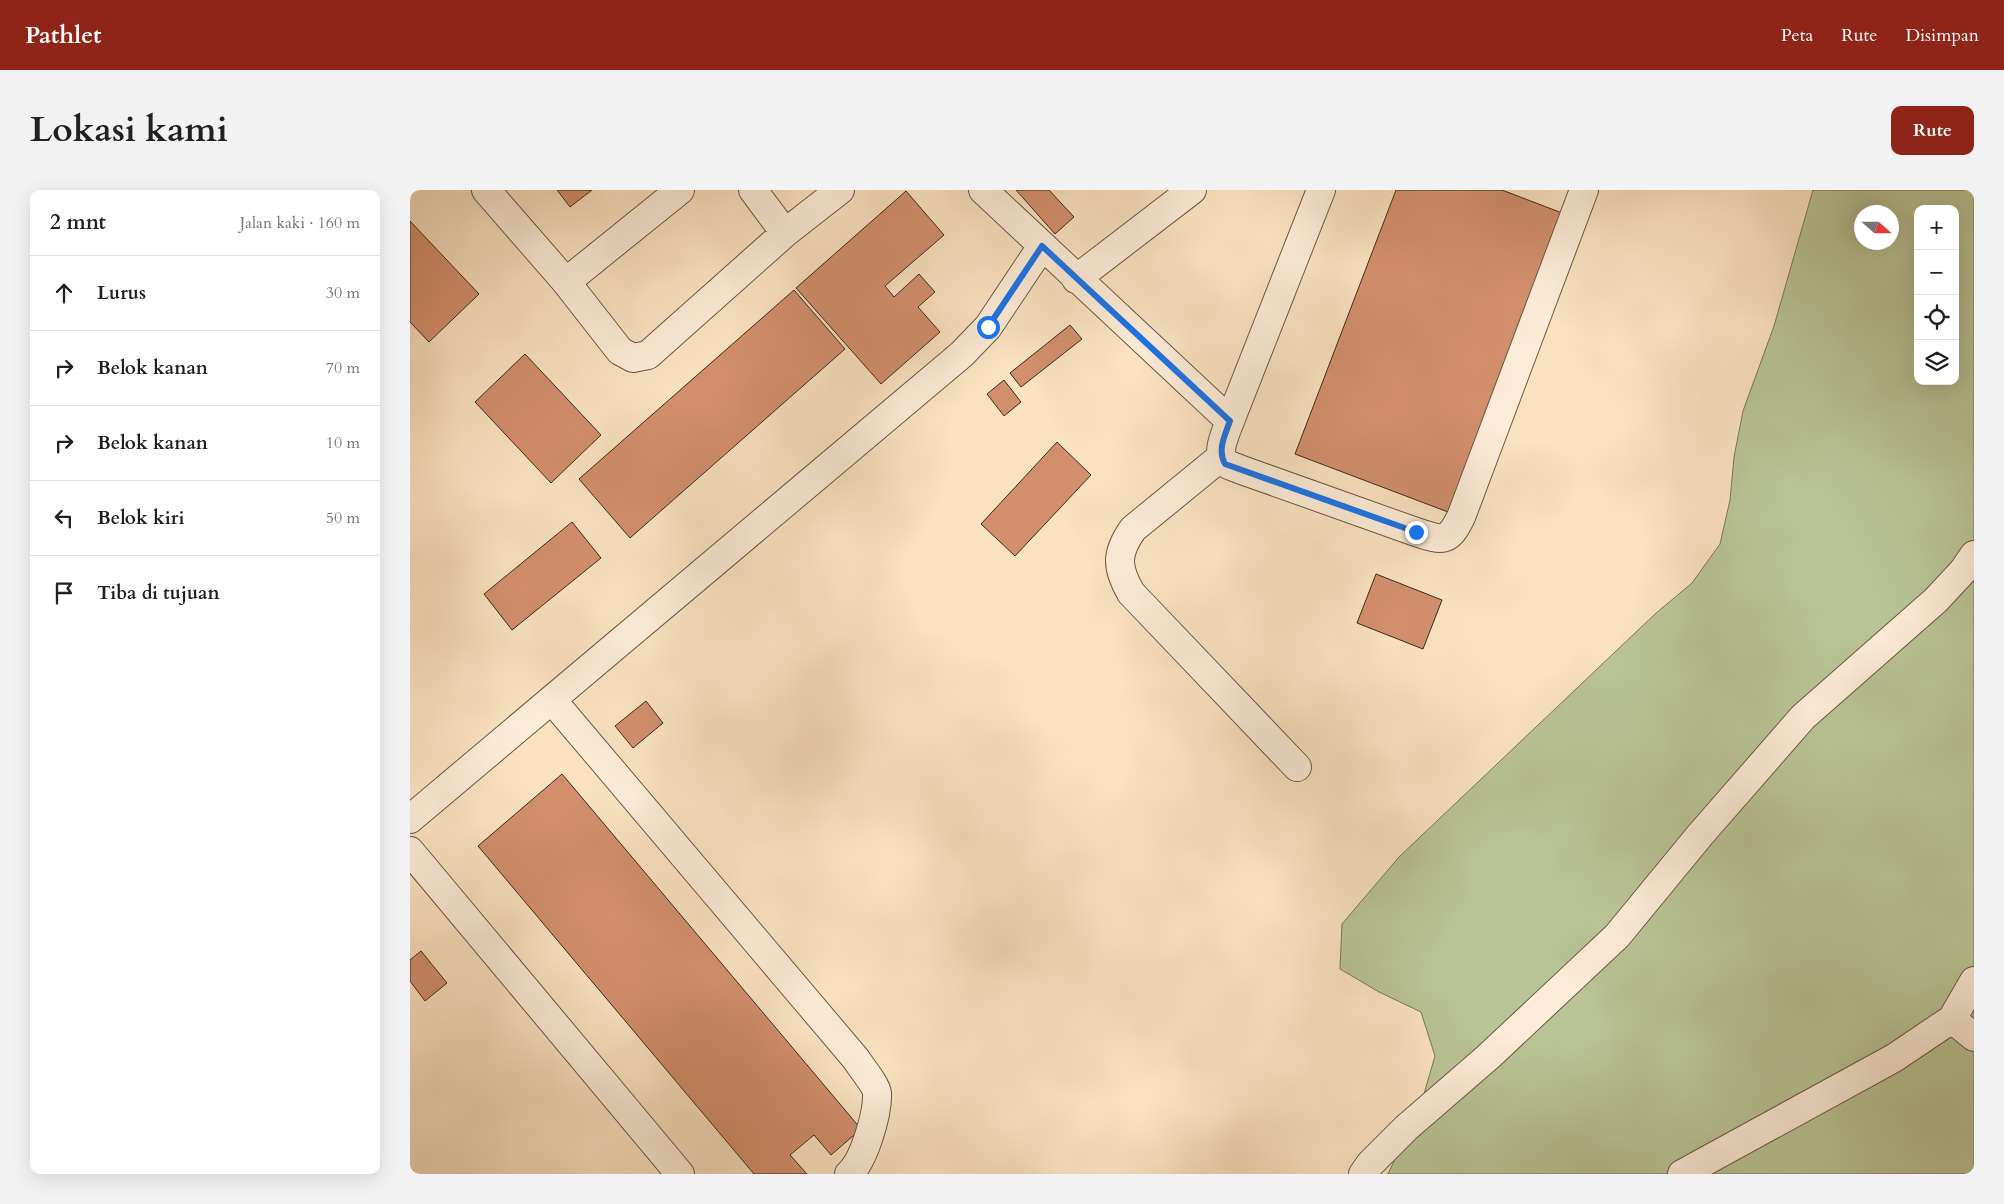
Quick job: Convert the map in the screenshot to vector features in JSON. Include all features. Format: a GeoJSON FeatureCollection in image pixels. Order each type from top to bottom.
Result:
{"type":"FeatureCollection","features":[{"type":"Feature","properties":{"kind":"lane"},"geometry":{"type":"LineString","coordinates":[[486,190],[566,282],[620,351],[633,358],[648,354],[785,233],[840,190]]}},
{"type":"Feature","properties":{"kind":"lane"},"geometry":{"type":"LineString","coordinates":[[566,282],[680,190]]}},
{"type":"Feature","properties":{"kind":"lane"},"geometry":{"type":"LineString","coordinates":[[753,190],[785,233]]}},
{"type":"Feature","properties":{"kind":"lane"},"geometry":{"type":"LineString","coordinates":[[983,190],[1230,421]]}},
{"type":"Feature","properties":{"kind":"lane"},"geometry":{"type":"LineString","coordinates":[[1076,279],[1192,190]]}},
{"type":"Feature","properties":{"kind":"lane"},"geometry":{"type":"LineString","coordinates":[[1321,190],[1230,421],[1222,444],[1221,457],[1225,464],[1434,538],[1445,538],[1453,533],[1461,517],[1584,190]]}},
{"type":"Feature","properties":{"kind":"lane"},"geometry":{"type":"LineString","coordinates":[[410,819],[962,354],[988,327],[1042,246]]}},
{"type":"Feature","properties":{"kind":"lane"},"geometry":{"type":"LineString","coordinates":[[1221,457],[1133,529],[1123,543],[1120,558],[1121,576],[1131,593],[1297,767]]}},
{"type":"Feature","properties":{"kind":"lane"},"geometry":{"type":"LineString","coordinates":[[1363,1174],[1370,1164],[1406,1128],[1488,1057],[1617,936],[1700,835],[1803,717],[1936,600],[1963,571],[1974,555]]}},
{"type":"Feature","properties":{"kind":"lane"},"geometry":{"type":"LineString","coordinates":[[552,700],[856,1059],[872,1083],[877,1091],[874,1122],[856,1168],[849,1174]]}},
{"type":"Feature","properties":{"kind":"lane"},"geometry":{"type":"LineString","coordinates":[[410,851],[680,1174]]}},
{"type":"Feature","properties":{"kind":"lane"},"geometry":{"type":"LineString","coordinates":[[1682,1174],[1894,1058],[1952,1020],[1974,982]]}},
{"type":"Feature","properties":{"kind":"lane"},"geometry":{"type":"LineString","coordinates":[[1952,1020],[1974,1037]]}},
{"type":"Feature","properties":{"kind":"green space"},"geometry":{"type":"Polygon","coordinates":[[[1813,190],[1974,190],[1974,1174],[1388,1174],[1421,1104],[1435,1056],[1421,1012],[1379,992],[1340,969],[1342,924],[1399,857],[1655,614],[1692,583],[1720,544],[1730,500],[1734,457],[1743,411],[1774,326],[1813,190]]]}},
{"type":"Feature","properties":{"kind":"building"},"geometry":{"type":"Polygon","coordinates":[[[557,190],[592,190],[570,207],[557,190]]]}},
{"type":"Feature","properties":{"kind":"building"},"geometry":{"type":"Polygon","coordinates":[[[1016,190],[1049,190],[1074,217],[1055,234],[1016,190]]]}},
{"type":"Feature","properties":{"kind":"building"},"geometry":{"type":"Polygon","coordinates":[[[1396,190],[1502,190],[1562,213],[1448,512],[1295,454],[1396,190]]]}},
{"type":"Feature","properties":{"kind":"building"},"geometry":{"type":"Polygon","coordinates":[[[906,191],[944,235],[885,286],[894,297],[919,274],[935,292],[918,307],[940,332],[881,384],[796,288],[906,191]]]}},
{"type":"Feature","properties":{"kind":"building"},"geometry":{"type":"Polygon","coordinates":[[[410,221],[479,294],[429,342],[410,322],[410,221]]]}},
{"type":"Feature","properties":{"kind":"building"},"geometry":{"type":"Polygon","coordinates":[[[794,290],[845,349],[630,538],[579,479],[794,290]]]}},
{"type":"Feature","properties":{"kind":"building"},"geometry":{"type":"Polygon","coordinates":[[[1070,325],[1082,339],[1021,387],[1010,373],[1070,325]]]}},
{"type":"Feature","properties":{"kind":"building"},"geometry":{"type":"Polygon","coordinates":[[[525,354],[601,435],[551,483],[475,402],[525,354]]]}},
{"type":"Feature","properties":{"kind":"building"},"geometry":{"type":"Polygon","coordinates":[[[1004,380],[1021,402],[1004,416],[987,394],[1004,380]]]}},
{"type":"Feature","properties":{"kind":"building"},"geometry":{"type":"Polygon","coordinates":[[[1057,442],[1091,475],[1015,556],[981,524],[1057,442]]]}},
{"type":"Feature","properties":{"kind":"building"},"geometry":{"type":"Polygon","coordinates":[[[572,522],[601,558],[512,630],[484,594],[572,522]]]}},
{"type":"Feature","properties":{"kind":"building"},"geometry":{"type":"Polygon","coordinates":[[[1376,574],[1442,600],[1423,649],[1357,623],[1376,574]]]}},
{"type":"Feature","properties":{"kind":"building"},"geometry":{"type":"Polygon","coordinates":[[[646,701],[663,723],[633,748],[615,726],[646,701]]]}},
{"type":"Feature","properties":{"kind":"building"},"geometry":{"type":"Polygon","coordinates":[[[562,774],[861,1129],[831,1155],[814,1135],[790,1155],[807,1174],[754,1174],[478,846],[562,774]]]}},
{"type":"Feature","properties":{"kind":"building"},"geometry":{"type":"Polygon","coordinates":[[[421,951],[447,983],[425,1001],[410,981],[410,960],[421,951]]]}},
{"type":"Feature","properties":{"kind":"route"},"geometry":{"type":"LineString","coordinates":[[988,327],[1042,246],[1230,421],[1222,444],[1221,457],[1225,464],[1416,532]]}}]}
